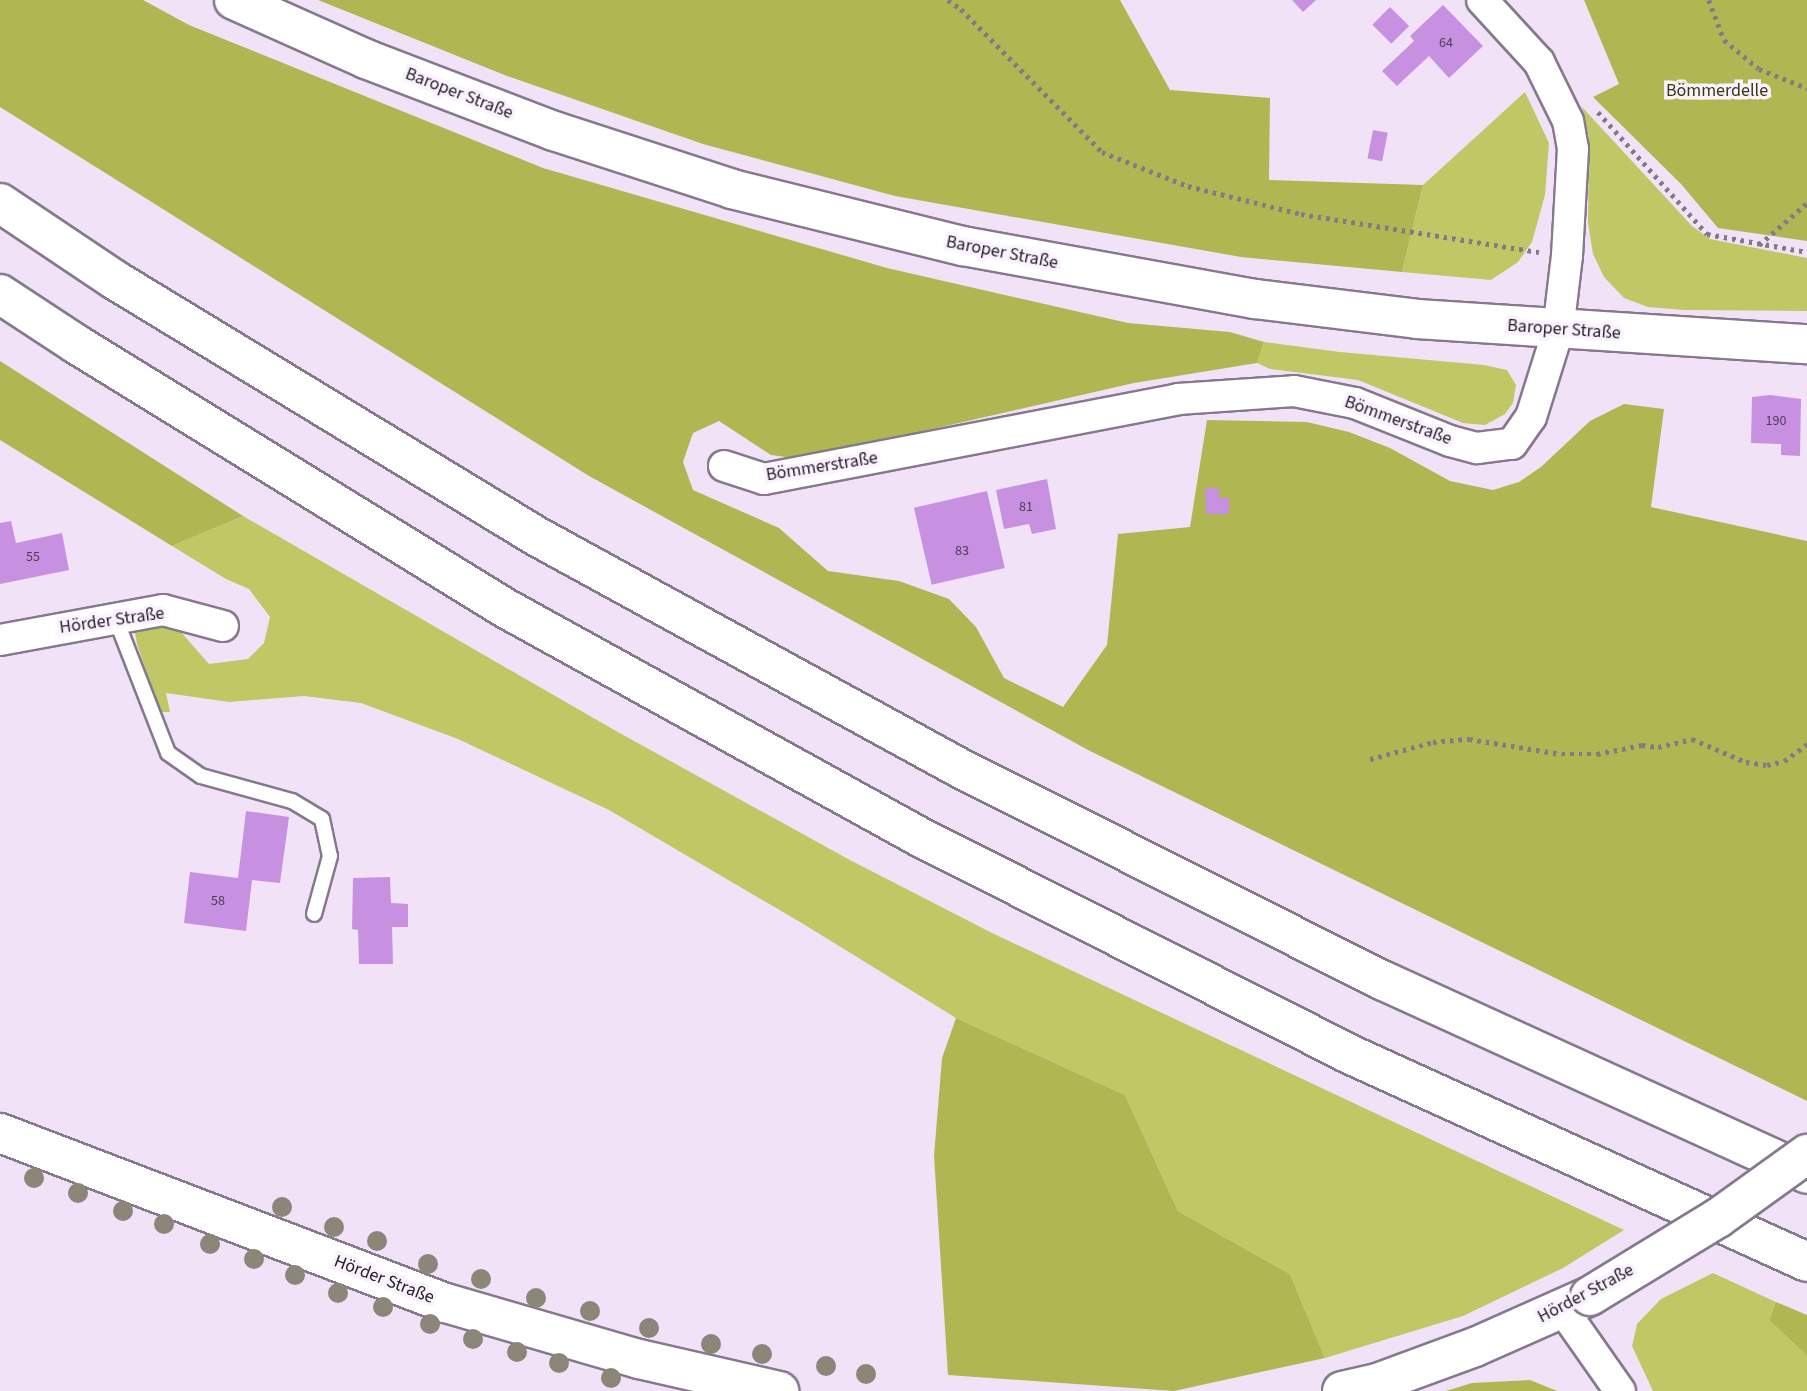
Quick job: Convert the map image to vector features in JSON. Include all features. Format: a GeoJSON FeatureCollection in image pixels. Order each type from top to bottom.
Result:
{"type":"FeatureCollection","features":[{"type":"Feature","properties":{"kind":"main road","name":"Baroper Straße"},"geometry":{"type":"LineString","coordinates":[[234,0],[366,59],[554,131],[732,189],[963,246],[1255,299],[1417,319],[1559,331],[1807,344]]}},
{"type":"Feature","properties":{"kind":"main road"},"geometry":{"type":"LineString","coordinates":[[0,203],[115,280],[536,536],[956,766],[1384,981],[1807,1174]]}},
{"type":"Feature","properties":{"kind":"main road"},"geometry":{"type":"LineString","coordinates":[[0,294],[76,344],[505,608],[922,838],[1347,1053],[1807,1262]]}},
{"type":"Feature","properties":{"kind":"main road","name":"Hörder Straße"},"geometry":{"type":"LineString","coordinates":[[0,1133],[446,1303],[639,1359],[779,1391]]}},
{"type":"Feature","properties":{"kind":"main road","name":"Hörder Straße"},"geometry":{"type":"LineString","coordinates":[[1342,1391],[1377,1383],[1426,1366],[1576,1303],[1718,1218],[1807,1154]]}},
{"type":"Feature","properties":{"kind":"street","name":"Bömmerstraße"},"geometry":{"type":"LineString","coordinates":[[724,466],[764,479],[1178,399],[1294,391],[1355,402],[1450,441],[1477,448],[1512,444],[1527,427],[1559,331],[1567,256],[1573,149],[1569,121],[1539,62],[1482,0]]}},
{"type":"Feature","properties":{"kind":"street","name":"Hörder Straße"},"geometry":{"type":"LineString","coordinates":[[0,640],[163,610],[223,625]]}},
{"type":"Feature","properties":{"kind":"street"},"geometry":{"type":"LineString","coordinates":[[1576,1303],[1620,1391]]}},
{"type":"Feature","properties":{"kind":"lane"},"geometry":{"type":"LineString","coordinates":[[115,617],[169,753],[201,776],[292,801],[322,819],[330,856],[314,914]]}},
{"type":"Feature","properties":{"kind":"path"},"geometry":{"type":"LineString","coordinates":[[948,0],[961,9],[1102,152],[1188,186],[1301,214],[1567,256]]}},
{"type":"Feature","properties":{"kind":"path"},"geometry":{"type":"LineString","coordinates":[[1709,0],[1724,40],[1759,69],[1807,88]]}},
{"type":"Feature","properties":{"kind":"path"},"geometry":{"type":"LineString","coordinates":[[1594,107],[1707,234],[1807,252]]}},
{"type":"Feature","properties":{"kind":"path"},"geometry":{"type":"LineString","coordinates":[[1759,245],[1807,203]]}},
{"type":"Feature","properties":{"kind":"path"},"geometry":{"type":"LineString","coordinates":[[1370,759],[1433,742],[1469,739],[1562,754],[1597,754],[1642,745],[1658,747],[1692,738],[1746,762],[1766,765],[1784,761],[1807,744]]}},
{"type":"Feature","properties":{"kind":"green space"},"geometry":{"type":"Polygon","coordinates":[[[0,0],[143,0],[189,25],[543,168],[887,268],[1128,323],[1230,332],[1264,342],[1257,363],[1134,383],[801,459],[771,455],[719,421],[693,433],[683,462],[693,490],[779,528],[828,571],[899,581],[949,599],[976,627],[1004,678],[1063,707],[1107,645],[1118,534],[1190,527],[1207,420],[1307,422],[1349,432],[1390,448],[1450,481],[1493,490],[1519,482],[1541,467],[1590,421],[1624,404],[1664,409],[1651,507],[1807,541],[1807,1101],[1090,751],[589,476],[0,107],[0,0]]]}},
{"type":"Feature","properties":{"kind":"green space"},"geometry":{"type":"Polygon","coordinates":[[[318,0],[1120,0],[1170,90],[1270,98],[1269,180],[1423,185],[1402,272],[1241,257],[895,196],[703,144],[507,76],[318,0]]]}},
{"type":"Feature","properties":{"kind":"green space","name":"Bömmerdelle"},"geometry":{"type":"Polygon","coordinates":[[[1584,0],[1807,0],[1807,241],[1718,228],[1681,184],[1593,97],[1619,84],[1584,0]]]}},
{"type":"Feature","properties":{"kind":"green space"},"geometry":{"type":"Polygon","coordinates":[[[1525,92],[1549,143],[1545,195],[1532,242],[1518,262],[1491,280],[1402,272],[1423,185],[1525,92]]]}},
{"type":"Feature","properties":{"kind":"green space"},"geometry":{"type":"Polygon","coordinates":[[[1582,107],[1692,226],[1710,239],[1807,258],[1807,311],[1684,310],[1648,307],[1624,298],[1604,277],[1593,254],[1588,223],[1589,137],[1582,107]]]}},
{"type":"Feature","properties":{"kind":"green space"},"geometry":{"type":"Polygon","coordinates":[[[1264,342],[1484,365],[1507,370],[1516,385],[1513,403],[1505,414],[1485,425],[1463,423],[1358,380],[1270,369],[1257,363],[1264,342]]]}},
{"type":"Feature","properties":{"kind":"green space"},"geometry":{"type":"Polygon","coordinates":[[[0,361],[243,516],[172,546],[0,440],[0,361]]]}},
{"type":"Feature","properties":{"kind":"green space"},"geometry":{"type":"Polygon","coordinates":[[[243,516],[616,731],[848,859],[994,934],[1624,1230],[1563,1268],[1463,1316],[1325,1358],[1290,1274],[1178,1211],[1125,1095],[956,1018],[800,922],[609,810],[458,739],[361,703],[304,696],[229,702],[166,693],[170,712],[160,712],[137,644],[134,627],[160,625],[180,631],[209,664],[248,659],[264,643],[270,617],[249,589],[226,579],[172,546],[243,516]]]}},
{"type":"Feature","properties":{"kind":"green space"},"geometry":{"type":"Polygon","coordinates":[[[956,1018],[1125,1095],[1178,1211],[1290,1274],[1325,1358],[1174,1391],[948,1375],[934,1156],[942,1058],[956,1018]]]}},
{"type":"Feature","properties":{"kind":"green space"},"geometry":{"type":"Polygon","coordinates":[[[1713,1273],[1776,1302],[1769,1320],[1807,1356],[1807,1391],[1653,1391],[1632,1346],[1637,1324],[1661,1299],[1713,1273]]]}},
{"type":"Feature","properties":{"kind":"green space"},"geometry":{"type":"Polygon","coordinates":[[[1776,1302],[1807,1315],[1807,1356],[1769,1320],[1776,1302]]]}},
{"type":"Feature","properties":{"kind":"green space"},"geometry":{"type":"Polygon","coordinates":[[[1530,1380],[1557,1391],[1446,1391],[1472,1383],[1530,1380]]]}},
{"type":"Feature","properties":{"kind":"building"},"geometry":{"type":"Polygon","coordinates":[[[1292,0],[1316,0],[1303,12],[1292,0]]]}},
{"type":"Feature","properties":{"kind":"building"},"geometry":{"type":"Polygon","coordinates":[[[1443,5],[1483,46],[1449,78],[1429,56],[1397,86],[1382,71],[1414,41],[1410,36],[1443,5]]]}},
{"type":"Feature","properties":{"kind":"building"},"geometry":{"type":"Polygon","coordinates":[[[1390,7],[1409,26],[1391,44],[1372,25],[1390,7]]]}},
{"type":"Feature","properties":{"kind":"building"},"geometry":{"type":"Polygon","coordinates":[[[1373,130],[1388,133],[1382,161],[1367,158],[1373,130]]]}},
{"type":"Feature","properties":{"kind":"building"},"geometry":{"type":"Polygon","coordinates":[[[1770,395],[1801,399],[1800,456],[1781,455],[1781,444],[1751,443],[1752,397],[1770,395]]]}},
{"type":"Feature","properties":{"kind":"building"},"geometry":{"type":"Polygon","coordinates":[[[1047,479],[1056,529],[1032,534],[1029,524],[1004,529],[996,490],[1047,479]]]}},
{"type":"Feature","properties":{"kind":"building"},"geometry":{"type":"Polygon","coordinates":[[[1205,488],[1219,488],[1219,498],[1229,498],[1229,514],[1206,514],[1205,488]]]}},
{"type":"Feature","properties":{"kind":"building"},"geometry":{"type":"Polygon","coordinates":[[[987,491],[1005,568],[932,585],[914,508],[987,491]]]}},
{"type":"Feature","properties":{"kind":"building"},"geometry":{"type":"Polygon","coordinates":[[[11,521],[16,543],[62,533],[69,570],[0,584],[0,523],[11,521]]]}},
{"type":"Feature","properties":{"kind":"building"},"geometry":{"type":"Polygon","coordinates":[[[246,811],[289,817],[280,883],[252,880],[246,931],[184,923],[190,872],[238,878],[246,811]]]}},
{"type":"Feature","properties":{"kind":"building"},"geometry":{"type":"Polygon","coordinates":[[[390,877],[391,903],[408,904],[408,927],[392,927],[393,964],[359,964],[358,930],[352,929],[353,878],[390,877]]]}}]}
